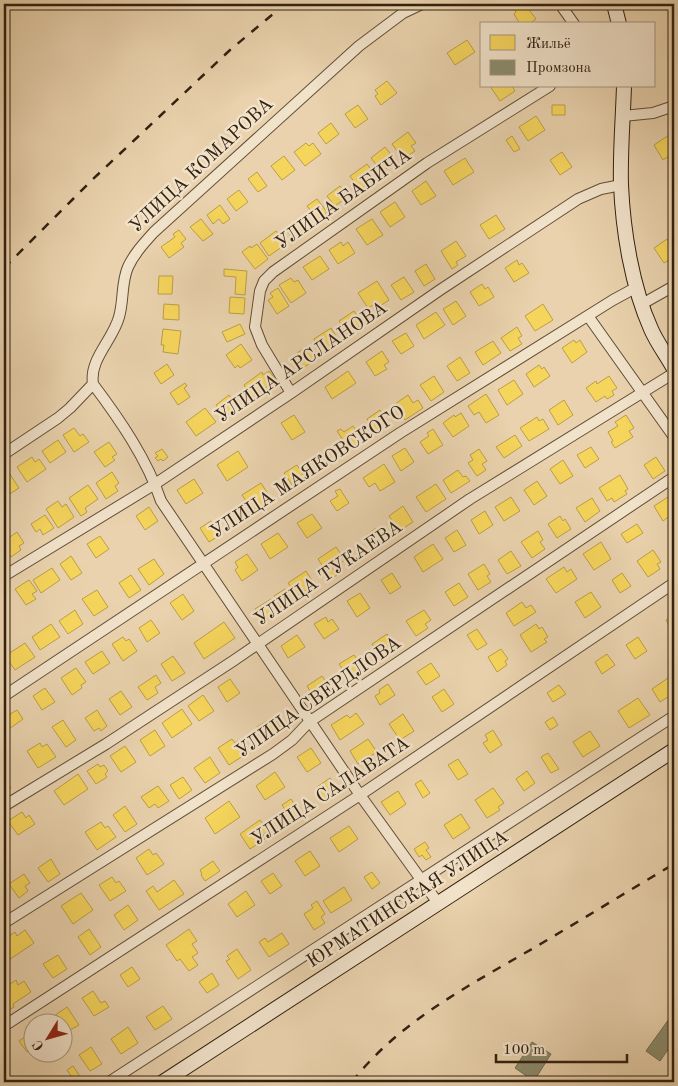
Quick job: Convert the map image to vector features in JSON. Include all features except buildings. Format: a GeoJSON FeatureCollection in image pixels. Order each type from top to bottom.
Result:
{"type":"FeatureCollection","features":[{"type":"Feature","properties":{"kind":"main road"},"geometry":{"type":"LineString","coordinates":[[614,4],[618,22]]}},
{"type":"Feature","properties":{"kind":"main road"},"geometry":{"type":"LineString","coordinates":[[624,88],[621,185],[627,236],[642,304],[652,331],[674,371]]}},
{"type":"Feature","properties":{"kind":"main road","name":"ЮРМАТИНСКАЯ УЛИЦА"},"geometry":{"type":"LineString","coordinates":[[163,1082],[674,750]]}},
{"type":"Feature","properties":{"kind":"street","name":"УЛИЦА КОМАРОВА"},"geometry":{"type":"LineString","coordinates":[[93,384],[93,367],[112,334],[120,315],[122,293],[128,267],[136,253],[154,232],[359,46],[403,13],[422,4]]}},
{"type":"Feature","properties":{"kind":"street"},"geometry":{"type":"LineString","coordinates":[[560,4],[573,22]]}},
{"type":"Feature","properties":{"kind":"street","name":"УЛИЦА БАБИЧА"},"geometry":{"type":"LineString","coordinates":[[291,393],[262,345],[255,327],[260,291],[264,281],[280,266],[427,162],[547,88]]}},
{"type":"Feature","properties":{"kind":"street"},"geometry":{"type":"LineString","coordinates":[[623,116],[653,113],[674,106]]}},
{"type":"Feature","properties":{"kind":"street","name":"УЛИЦА АРСЛАНОВА"},"geometry":{"type":"LineString","coordinates":[[4,576],[155,484],[440,290],[578,199],[601,189],[621,185]]}},
{"type":"Feature","properties":{"kind":"street"},"geometry":{"type":"LineString","coordinates":[[642,304],[674,286]]}},
{"type":"Feature","properties":{"kind":"street","name":"УЛИЦА МАЯКОВСКОГО"},"geometry":{"type":"LineString","coordinates":[[4,696],[400,433],[613,300],[637,288]]}},
{"type":"Feature","properties":{"kind":"street"},"geometry":{"type":"LineString","coordinates":[[588,316],[674,437]]}},
{"type":"Feature","properties":{"kind":"street","name":"УЛИЦА ТУКАЕВА"},"geometry":{"type":"LineString","coordinates":[[4,806],[106,744],[258,644],[470,499],[610,411],[642,394],[674,371]]}},
{"type":"Feature","properties":{"kind":"street"},"geometry":{"type":"LineString","coordinates":[[4,454],[58,418],[93,384],[118,417],[155,484],[161,501],[309,722],[438,903]]}},
{"type":"Feature","properties":{"kind":"street","name":"УЛИЦА СВЕРДЛОВА"},"geometry":{"type":"LineString","coordinates":[[4,923],[274,754],[292,740],[309,722],[674,477]]}},
{"type":"Feature","properties":{"kind":"street","name":"УЛИЦА САЛАВАТА"},"geometry":{"type":"LineString","coordinates":[[4,1026],[360,796],[674,584]]}},
{"type":"Feature","properties":{"kind":"street"},"geometry":{"type":"LineString","coordinates":[[109,1082],[674,716]]}},
{"type":"Feature","properties":{"kind":"railway"},"geometry":{"type":"LineString","coordinates":[[4,268],[92,180],[230,50],[285,4]]}},
{"type":"Feature","properties":{"kind":"railway"},"geometry":{"type":"LineString","coordinates":[[352,1082],[392,1040],[438,1005],[674,864]]}}]}
